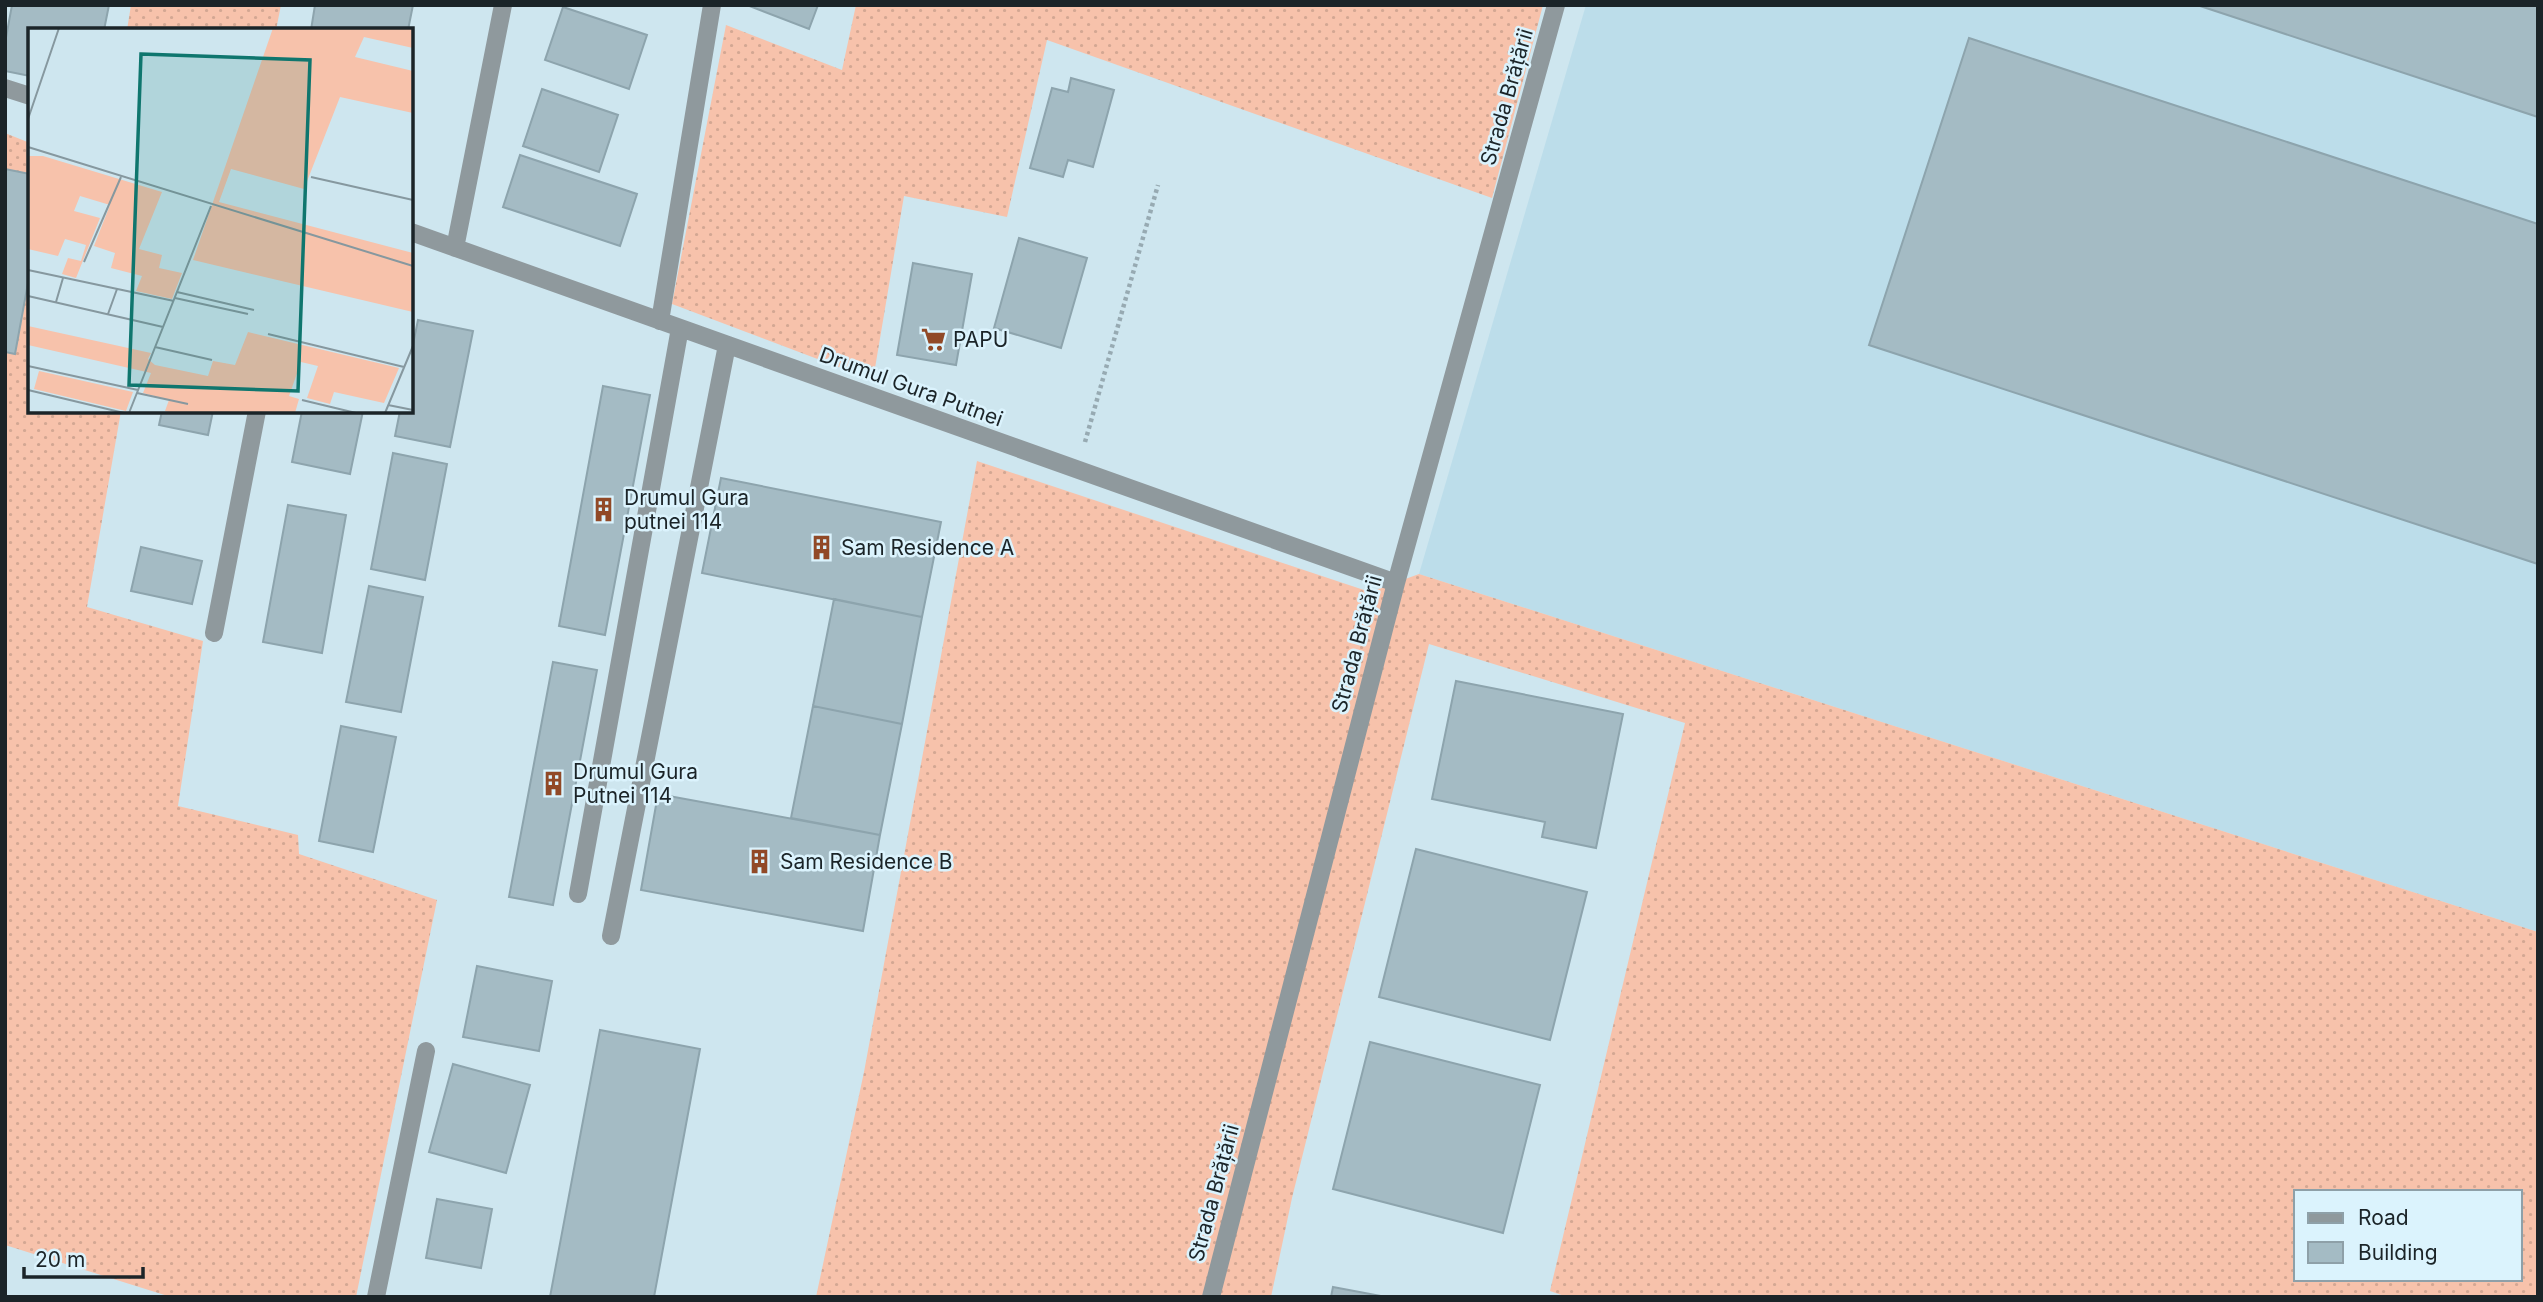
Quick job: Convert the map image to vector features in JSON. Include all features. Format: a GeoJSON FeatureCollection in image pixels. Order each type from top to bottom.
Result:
{"type":"FeatureCollection","features":[{"type":"Feature","properties":{"kind":"street"},"geometry":{"type":"LineString","coordinates":[[455,248],[503,5]]}},
{"type":"Feature","properties":{"kind":"street"},"geometry":{"type":"LineString","coordinates":[[660,321],[712,5]]}},
{"type":"Feature","properties":{"kind":"street","name":"Strada Brățării"},"geometry":{"type":"LineString","coordinates":[[1211,1297],[1396,583],[1556,5]]}},
{"type":"Feature","properties":{"kind":"street"},"geometry":{"type":"LineString","coordinates":[[5,88],[28,95]]}},
{"type":"Feature","properties":{"kind":"street","name":"Drumul Gura Putnei"},"geometry":{"type":"LineString","coordinates":[[413,233],[1396,583]]}},
{"type":"Feature","properties":{"kind":"street"},"geometry":{"type":"LineString","coordinates":[[578,894],[680,328]]}},
{"type":"Feature","properties":{"kind":"street"},"geometry":{"type":"LineString","coordinates":[[611,936],[727,345]]}},
{"type":"Feature","properties":{"kind":"street"},"geometry":{"type":"LineString","coordinates":[[214,633],[257,413]]}},
{"type":"Feature","properties":{"kind":"street"},"geometry":{"type":"LineString","coordinates":[[376,1297],[425,1051]]}},
{"type":"Feature","properties":{"kind":"path"},"geometry":{"type":"LineString","coordinates":[[1077,470],[1158,185]]}},
{"type":"Feature","properties":{"kind":"shaded area"},"geometry":{"type":"Polygon","coordinates":[[[131,5],[281,5],[276,28],[127,28],[131,5]]]}},
{"type":"Feature","properties":{"kind":"shaded area"},"geometry":{"type":"Polygon","coordinates":[[[856,5],[1543,5],[1492,198],[1047,40],[1007,217],[904,196],[873,380],[672,304],[726,25],[842,70],[856,5]]]}},
{"type":"Feature","properties":{"kind":"shaded area"},"geometry":{"type":"Polygon","coordinates":[[[1586,5],[2538,5],[2538,932],[1419,574],[1586,5]]]}},
{"type":"Feature","properties":{"kind":"shaded area"},"geometry":{"type":"Polygon","coordinates":[[[5,133],[28,142],[28,413],[121,413],[87,607],[203,641],[178,806],[298,835],[299,854],[437,900],[356,1297],[171,1297],[5,1245],[5,133]]]}},
{"type":"Feature","properties":{"kind":"shaded area"},"geometry":{"type":"Polygon","coordinates":[[[977,461],[1370,592],[1419,574],[2538,932],[2538,1297],[1567,1297],[1550,1291],[1685,723],[1429,644],[1292,1198],[1271,1297],[816,1297],[864,1072],[977,461]]]}},
{"type":"Feature","properties":{"kind":"building"},"geometry":{"type":"Polygon","coordinates":[[[12,5],[109,5],[104,28],[28,28],[28,76],[5,71],[5,43],[12,5]]]}},
{"type":"Feature","properties":{"kind":"building"},"geometry":{"type":"Polygon","coordinates":[[[315,5],[413,5],[408,28],[311,28],[315,5]]]}},
{"type":"Feature","properties":{"kind":"building"},"geometry":{"type":"Polygon","coordinates":[[[747,5],[818,5],[809,29],[747,5]]]}},
{"type":"Feature","properties":{"kind":"building"},"geometry":{"type":"Polygon","coordinates":[[[2197,5],[2538,5],[2538,117],[2197,5]]]}},
{"type":"Feature","properties":{"kind":"building"},"geometry":{"type":"Polygon","coordinates":[[[563,7],[647,35],[629,89],[545,60],[563,7]]]}},
{"type":"Feature","properties":{"kind":"building"},"geometry":{"type":"Polygon","coordinates":[[[1969,38],[2538,224],[2538,564],[1869,345],[1969,38]]]}},
{"type":"Feature","properties":{"kind":"building"},"geometry":{"type":"Polygon","coordinates":[[[1071,78],[1114,90],[1093,167],[1068,160],[1063,177],[1030,168],[1052,88],[1068,92],[1071,78]]]}},
{"type":"Feature","properties":{"kind":"building"},"geometry":{"type":"Polygon","coordinates":[[[542,89],[618,115],[599,172],[523,146],[542,89]]]}},
{"type":"Feature","properties":{"kind":"building"},"geometry":{"type":"Polygon","coordinates":[[[520,155],[637,194],[620,246],[503,207],[520,155]]]}},
{"type":"Feature","properties":{"kind":"building"},"geometry":{"type":"Polygon","coordinates":[[[5,169],[28,174],[28,283],[15,354],[5,352],[5,169]]]}},
{"type":"Feature","properties":{"kind":"building"},"geometry":{"type":"Polygon","coordinates":[[[1019,238],[1087,258],[1061,348],[994,328],[1019,238]]]}},
{"type":"Feature","properties":{"kind":"building"},"geometry":{"type":"Polygon","coordinates":[[[913,263],[972,274],[956,365],[897,355],[913,263]]]}},
{"type":"Feature","properties":{"kind":"building"},"geometry":{"type":"Polygon","coordinates":[[[418,320],[473,331],[450,447],[395,436],[400,413],[413,413],[413,344],[418,320]]]}},
{"type":"Feature","properties":{"kind":"building","name":"Drumul Gura putnei 114"},"geometry":{"type":"Polygon","coordinates":[[[603,386],[650,395],[605,635],[559,626],[603,386]]]}},
{"type":"Feature","properties":{"kind":"building"},"geometry":{"type":"Polygon","coordinates":[[[162,413],[213,413],[208,435],[159,425],[162,413]]]}},
{"type":"Feature","properties":{"kind":"building"},"geometry":{"type":"Polygon","coordinates":[[[302,413],[363,413],[350,474],[292,462],[302,413]]]}},
{"type":"Feature","properties":{"kind":"building"},"geometry":{"type":"Polygon","coordinates":[[[393,453],[447,464],[425,580],[371,569],[393,453]]]}},
{"type":"Feature","properties":{"kind":"building","name":"Sam Residence A"},"geometry":{"type":"Polygon","coordinates":[[[721,478],[941,522],[922,617],[702,573],[721,478]]]}},
{"type":"Feature","properties":{"kind":"building"},"geometry":{"type":"Polygon","coordinates":[[[288,505],[346,515],[322,653],[263,642],[288,505]]]}},
{"type":"Feature","properties":{"kind":"building"},"geometry":{"type":"Polygon","coordinates":[[[141,547],[202,561],[192,604],[131,591],[141,547]]]}},
{"type":"Feature","properties":{"kind":"building"},"geometry":{"type":"Polygon","coordinates":[[[369,586],[423,597],[401,712],[346,702],[369,586]]]}},
{"type":"Feature","properties":{"kind":"building"},"geometry":{"type":"Polygon","coordinates":[[[834,599],[922,617],[902,724],[813,706],[834,599]]]}},
{"type":"Feature","properties":{"kind":"building","name":"Drumul Gura Putnei 114"},"geometry":{"type":"Polygon","coordinates":[[[553,662],[597,670],[553,905],[509,897],[553,662]]]}},
{"type":"Feature","properties":{"kind":"building"},"geometry":{"type":"Polygon","coordinates":[[[1456,681],[1623,714],[1596,848],[1542,837],[1545,822],[1432,799],[1456,681]]]}},
{"type":"Feature","properties":{"kind":"building","name":"Sam Residence B"},"geometry":{"type":"Polygon","coordinates":[[[813,706],[902,724],[880,835],[791,818],[813,706]]]}},
{"type":"Feature","properties":{"kind":"building"},"geometry":{"type":"Polygon","coordinates":[[[341,726],[396,737],[373,852],[319,841],[341,726]]]}},
{"type":"Feature","properties":{"kind":"building","name":"Sam Residence B"},"geometry":{"type":"Polygon","coordinates":[[[658,794],[880,835],[863,931],[641,890],[658,794]]]}},
{"type":"Feature","properties":{"kind":"building"},"geometry":{"type":"Polygon","coordinates":[[[1416,849],[1587,892],[1550,1040],[1379,997],[1416,849]]]}},
{"type":"Feature","properties":{"kind":"building"},"geometry":{"type":"Polygon","coordinates":[[[477,966],[552,981],[539,1051],[463,1037],[477,966]]]}},
{"type":"Feature","properties":{"kind":"building"},"geometry":{"type":"Polygon","coordinates":[[[600,1030],[700,1049],[654,1297],[550,1297],[600,1030]]]}},
{"type":"Feature","properties":{"kind":"building"},"geometry":{"type":"Polygon","coordinates":[[[1370,1042],[1540,1085],[1503,1233],[1333,1189],[1370,1042]]]}},
{"type":"Feature","properties":{"kind":"building"},"geometry":{"type":"Polygon","coordinates":[[[453,1064],[530,1085],[506,1173],[429,1152],[453,1064]]]}},
{"type":"Feature","properties":{"kind":"building"},"geometry":{"type":"Polygon","coordinates":[[[437,1199],[492,1209],[481,1268],[426,1258],[437,1199]]]}},
{"type":"Feature","properties":{"kind":"building"},"geometry":{"type":"Polygon","coordinates":[[[1333,1287],[1386,1297],[1331,1297],[1333,1287]]]}},
{"type":"Feature","properties":{"kind":"place","name":"PAPU"},"geometry":{"type":"Point","coordinates":[933,340]}},
{"type":"Feature","properties":{"kind":"place","name":"Drumul Gura putnei 114"},"geometry":{"type":"Point","coordinates":[604,510]}},
{"type":"Feature","properties":{"kind":"place","name":"Sam Residence A"},"geometry":{"type":"Point","coordinates":[821,548]}},
{"type":"Feature","properties":{"kind":"place","name":"Drumul Gura Putnei 114"},"geometry":{"type":"Point","coordinates":[553,784]}},
{"type":"Feature","properties":{"kind":"place","name":"Sam Residence B"},"geometry":{"type":"Point","coordinates":[760,862]}}]}
